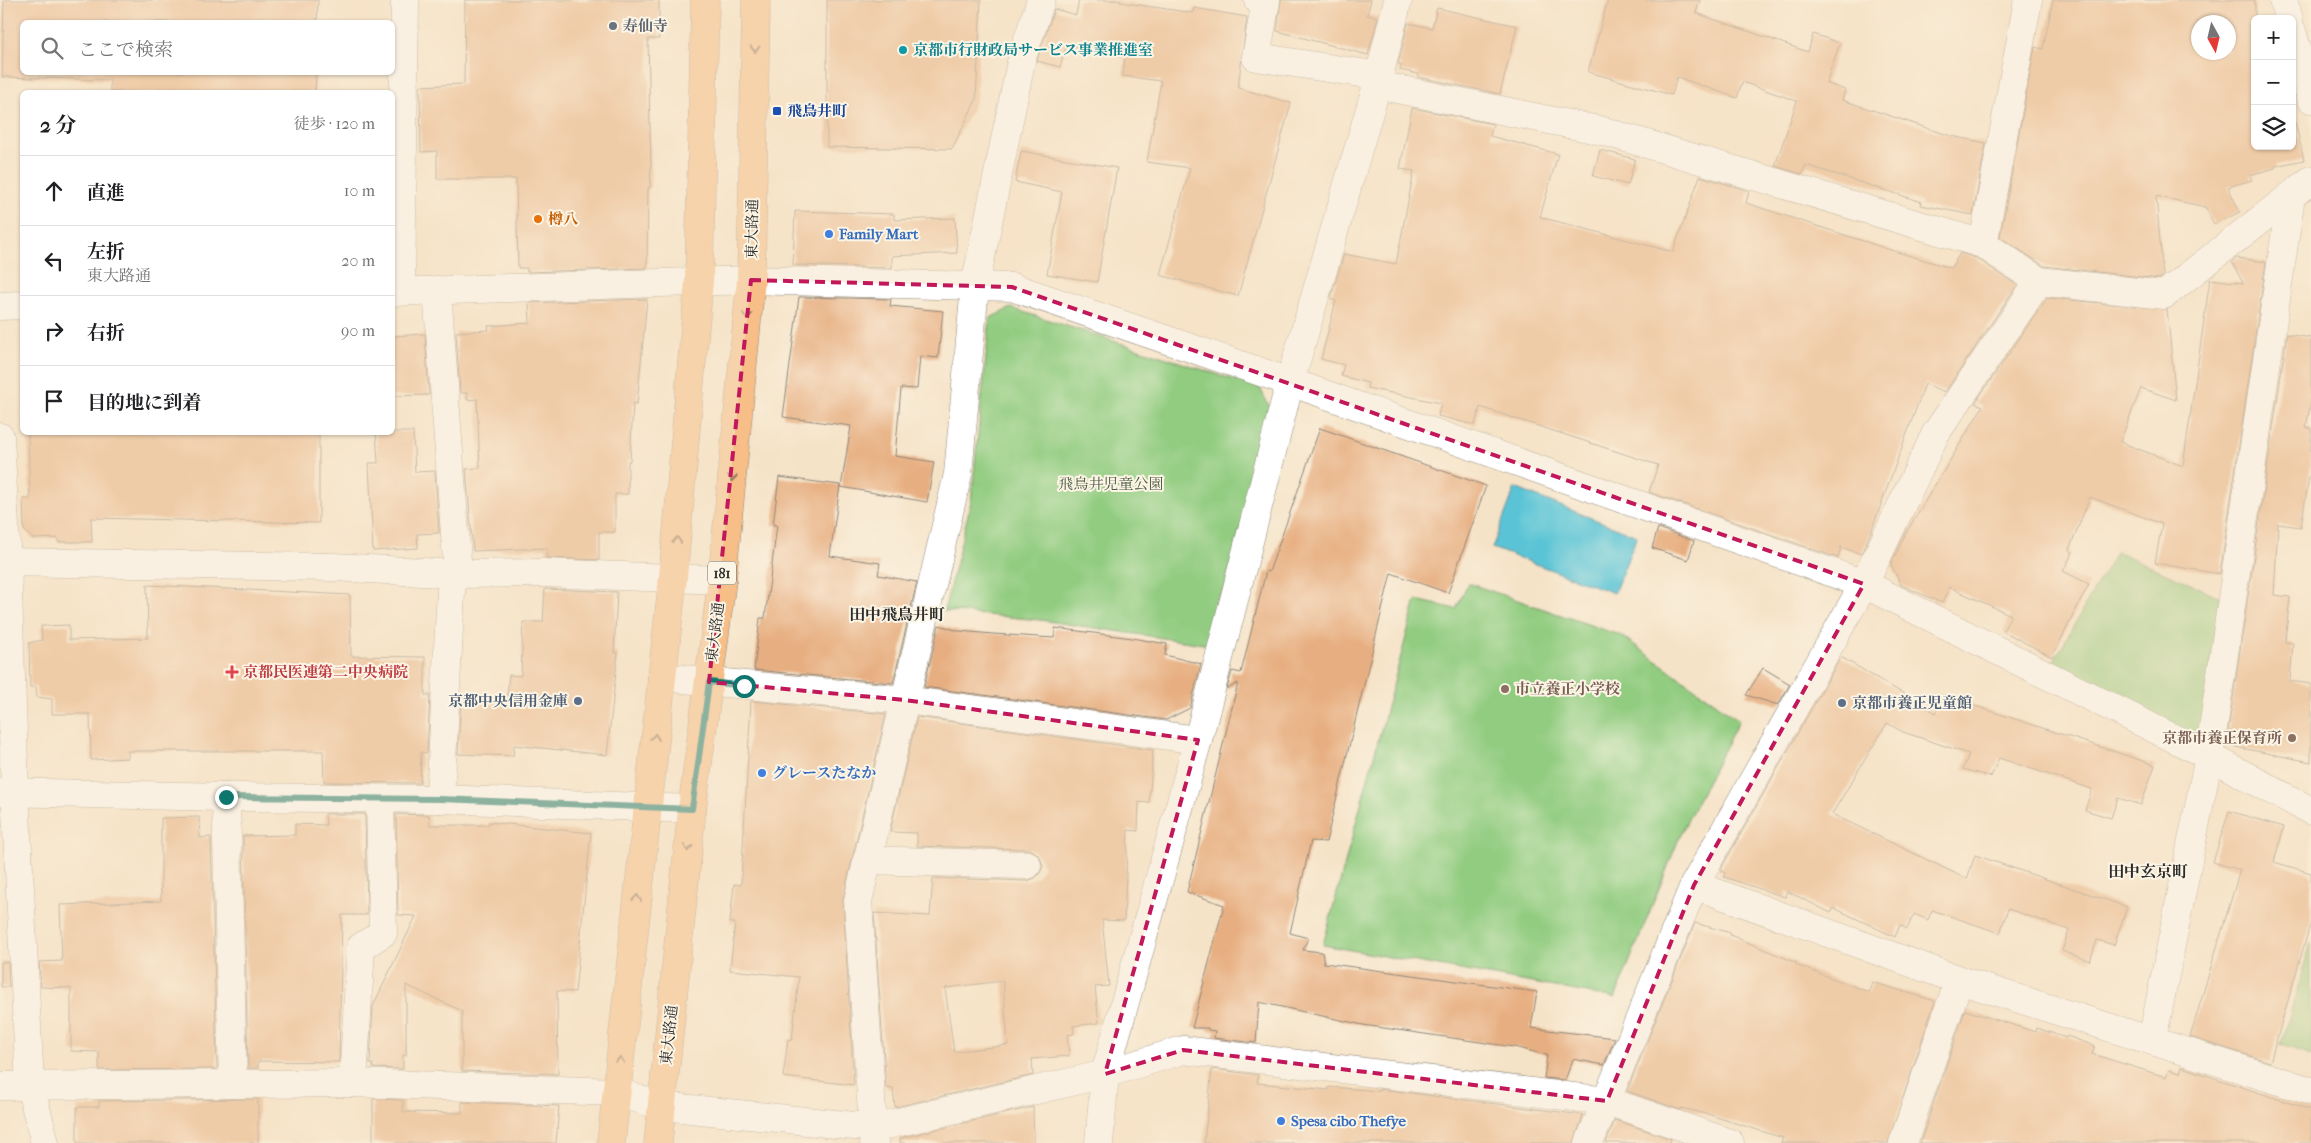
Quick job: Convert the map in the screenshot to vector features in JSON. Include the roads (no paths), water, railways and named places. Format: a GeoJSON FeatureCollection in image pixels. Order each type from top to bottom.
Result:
{"type":"FeatureCollection","features":[{"type":"Feature","properties":{"kind":"main road"},"geometry":{"type":"LineString","coordinates":[[611,1143],[647,806],[674,577],[699,281],[705,0]]}},
{"type":"Feature","properties":{"kind":"main road","name":"東大路通"},"geometry":{"type":"LineString","coordinates":[[658,1143],[692,809],[722,580],[751,280],[756,0]]}},
{"type":"Feature","properties":{"kind":"street"},"geometry":{"type":"LineString","coordinates":[[405,0],[397,291],[751,280],[1012,287],[1290,382],[1864,584],[2209,756],[2311,811]]}},
{"type":"Feature","properties":{"kind":"street"},"geometry":{"type":"LineString","coordinates":[[874,1135],[858,901],[958,474],[975,286],[1022,57],[1041,0]]}},
{"type":"Feature","properties":{"kind":"street"},"geometry":{"type":"LineString","coordinates":[[1258,0],[1266,1],[1256,57],[1378,80],[1603,131],[1982,244],[2039,281],[2164,295],[2301,188]]}},
{"type":"Feature","properties":{"kind":"street"},"geometry":{"type":"LineString","coordinates":[[1099,1143],[1105,1074],[1198,740],[1290,382],[1378,80],[1398,0]]}},
{"type":"Feature","properties":{"kind":"street"},"geometry":{"type":"LineString","coordinates":[[1982,244],[2028,0]]}},
{"type":"Feature","properties":{"kind":"street"},"geometry":{"type":"LineString","coordinates":[[2283,0],[2288,15]]}},
{"type":"Feature","properties":{"kind":"street"},"geometry":{"type":"LineString","coordinates":[[2296,45],[2311,99]]}},
{"type":"Feature","properties":{"kind":"street"},"geometry":{"type":"LineString","coordinates":[[2152,1041],[2209,756],[2301,188]]}},
{"type":"Feature","properties":{"kind":"street"},"geometry":{"type":"LineString","coordinates":[[1589,1143],[1694,885],[1864,584],[1936,433],[2039,281]]}},
{"type":"Feature","properties":{"kind":"street"},"geometry":{"type":"LineString","coordinates":[[437,290],[455,573],[440,799]]}},
{"type":"Feature","properties":{"kind":"street"},"geometry":{"type":"LineString","coordinates":[[0,306],[20,305]]}},
{"type":"Feature","properties":{"kind":"street"},"geometry":{"type":"LineString","coordinates":[[0,437],[4,562],[7,792],[30,1085],[44,1143]]}},
{"type":"Feature","properties":{"kind":"street"},"geometry":{"type":"LineString","coordinates":[[4,562],[333,568],[455,573],[674,577],[722,580]]}},
{"type":"Feature","properties":{"kind":"street"},"geometry":{"type":"LineString","coordinates":[[662,677],[905,700],[1198,740]]}},
{"type":"Feature","properties":{"kind":"street"},"geometry":{"type":"LineString","coordinates":[[7,792],[440,799],[692,809]]}},
{"type":"Feature","properties":{"kind":"street"},"geometry":{"type":"LineString","coordinates":[[226,797],[233,1084]]}},
{"type":"Feature","properties":{"kind":"street"},"geometry":{"type":"LineString","coordinates":[[353,1083],[361,947],[383,933],[380,799]]}},
{"type":"Feature","properties":{"kind":"street"},"geometry":{"type":"LineString","coordinates":[[868,860],[1027,865]]}},
{"type":"Feature","properties":{"kind":"street"},"geometry":{"type":"LineString","coordinates":[[1694,885],[1958,980],[2311,1091]]}},
{"type":"Feature","properties":{"kind":"street"},"geometry":{"type":"LineString","coordinates":[[1903,1143],[1958,980]]}},
{"type":"Feature","properties":{"kind":"street"},"geometry":{"type":"LineString","coordinates":[[0,1086],[353,1083],[616,1092],[662,1106],[874,1135],[1105,1074],[1183,1050],[1607,1101],[1730,1143]]}},
{"type":"Feature","properties":{"kind":"water"},"geometry":{"type":"Polygon","coordinates":[[[1515,488],[1637,536],[1614,593],[1492,548],[1515,488]]]}},
{"type":"Feature","properties":{"kind":"place","name":"寿仙寺"},"geometry":{"type":"Point","coordinates":[613,26]}},
{"type":"Feature","properties":{"kind":"place","name":"京都市行財政局サービス事業推進室"},"geometry":{"type":"Point","coordinates":[903,50]}},
{"type":"Feature","properties":{"kind":"place","name":"飛鳥井町"},"geometry":{"type":"Point","coordinates":[777,111]}},
{"type":"Feature","properties":{"kind":"place","name":"樽八"},"geometry":{"type":"Point","coordinates":[538,219]}},
{"type":"Feature","properties":{"kind":"place","name":"Family Mart"},"geometry":{"type":"Point","coordinates":[829,234]}},
{"type":"Feature","properties":{"kind":"place","name":"京都民医連第二中央病院"},"geometry":{"type":"Point","coordinates":[232,672]}},
{"type":"Feature","properties":{"kind":"place","name":"市立養正小学校"},"geometry":{"type":"Point","coordinates":[1505,689]}},
{"type":"Feature","properties":{"kind":"place","name":"京都中央信用金庫"},"geometry":{"type":"Point","coordinates":[578,701]}},
{"type":"Feature","properties":{"kind":"place","name":"京都市養正児童館"},"geometry":{"type":"Point","coordinates":[1842,703]}},
{"type":"Feature","properties":{"kind":"place","name":"京都市養正保育所"},"geometry":{"type":"Point","coordinates":[2292,738]}},
{"type":"Feature","properties":{"kind":"place","name":"グレースたなか"},"geometry":{"type":"Point","coordinates":[762,773]}},
{"type":"Feature","properties":{"kind":"place","name":"Spesa cibo Thefye"},"geometry":{"type":"Point","coordinates":[1281,1121]}},
{"type":"Feature","properties":{"kind":"district","name":"田中飛鳥井町"},"geometry":{"type":"Point","coordinates":[897,614]}},
{"type":"Feature","properties":{"kind":"district","name":"田中玄京町"},"geometry":{"type":"Point","coordinates":[2148,871]}},
{"type":"Feature","properties":{"kind":"park label","name":"飛鳥井児童公園"},"geometry":{"type":"Point","coordinates":[1111,484]}}]}
